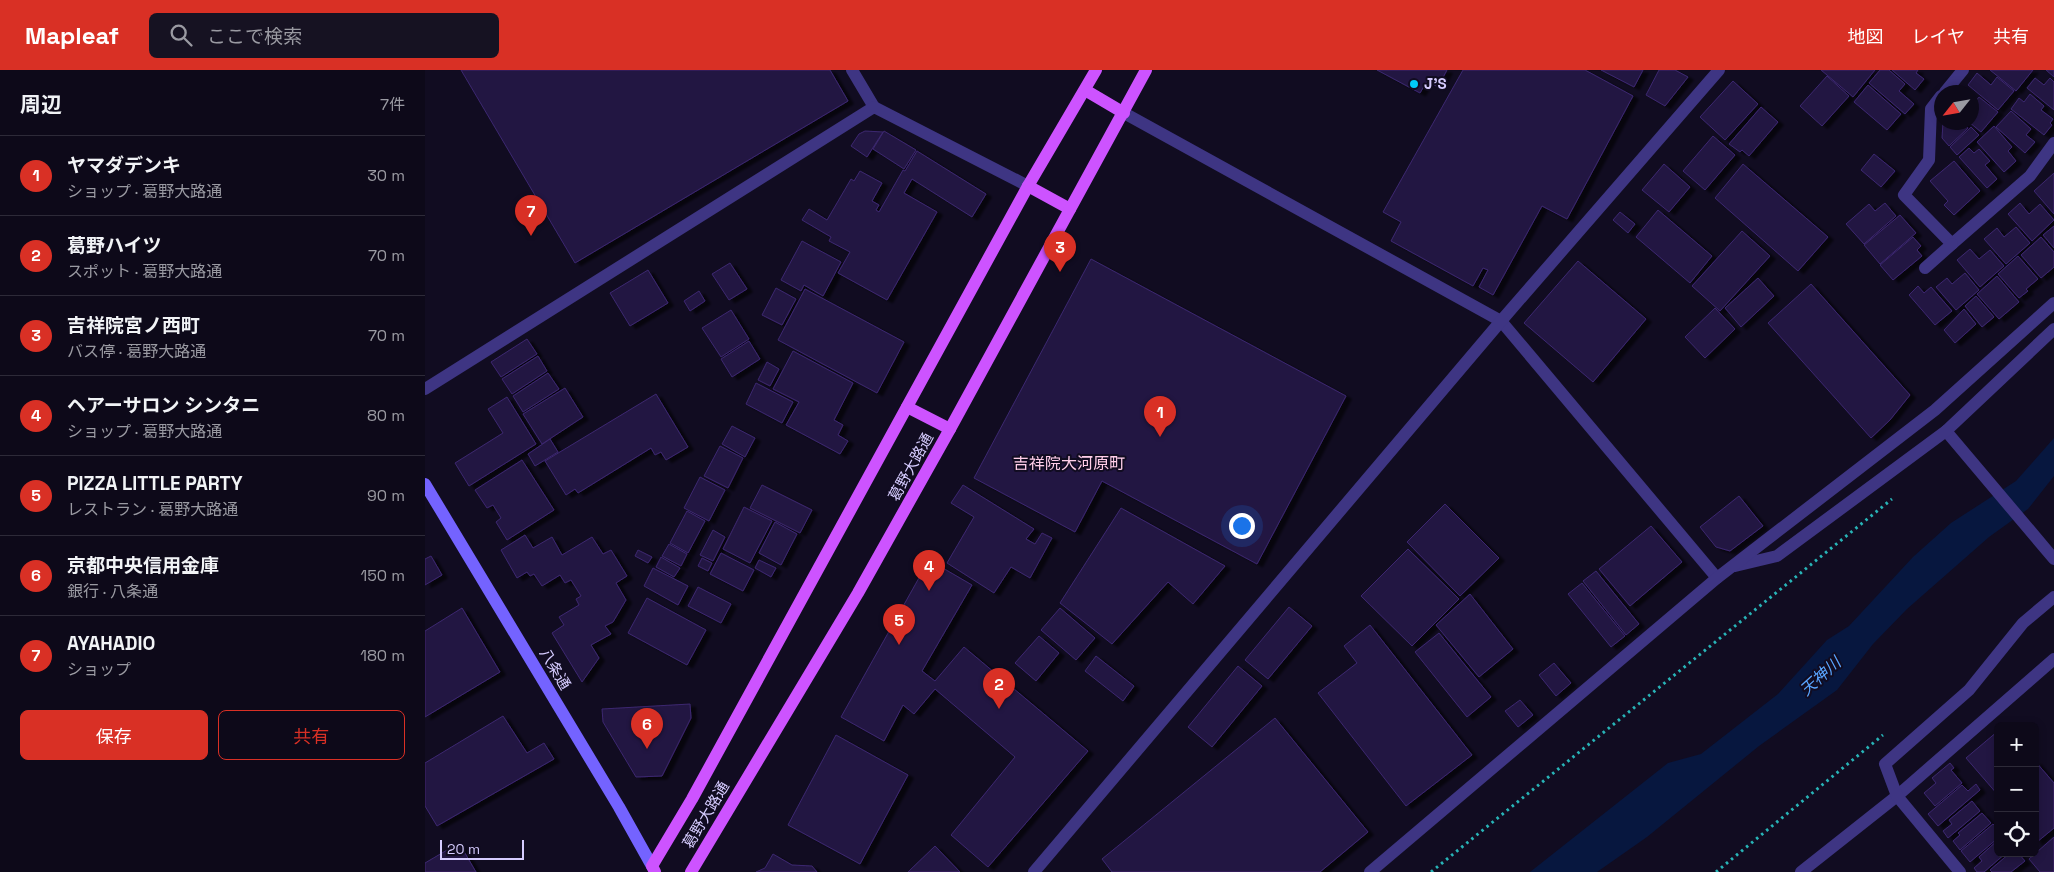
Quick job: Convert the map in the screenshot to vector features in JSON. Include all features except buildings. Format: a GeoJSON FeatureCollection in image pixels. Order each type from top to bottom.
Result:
{"type":"FeatureCollection","features":[{"type":"Feature","properties":{"kind":"main road","name":"葛野大路通"},"geometry":{"type":"LineString","coordinates":[[651,870],[692,799],[1027,186],[1095,70]]}},
{"type":"Feature","properties":{"kind":"main road","name":"葛野大路通"},"geometry":{"type":"LineString","coordinates":[[691,872],[858,593],[1146,70]]}},
{"type":"Feature","properties":{"kind":"main road"},"geometry":{"type":"LineString","coordinates":[[1085,90],[1123,113]]}},
{"type":"Feature","properties":{"kind":"main road"},"geometry":{"type":"LineString","coordinates":[[1027,186],[1070,209]]}},
{"type":"Feature","properties":{"kind":"main road"},"geometry":{"type":"LineString","coordinates":[[907,407],[950,429]]}},
{"type":"Feature","properties":{"kind":"main road","name":"八条通"},"geometry":{"type":"LineString","coordinates":[[425,484],[619,808],[651,870]]}},
{"type":"Feature","properties":{"kind":"street"},"geometry":{"type":"LineString","coordinates":[[852,70],[874,106],[1027,186]]}},
{"type":"Feature","properties":{"kind":"street"},"geometry":{"type":"LineString","coordinates":[[1034,872],[1501,321],[1719,70]]}},
{"type":"Feature","properties":{"kind":"street"},"geometry":{"type":"LineString","coordinates":[[1951,85],[1963,70]]}},
{"type":"Feature","properties":{"kind":"street"},"geometry":{"type":"LineString","coordinates":[[1934,105],[1931,109],[1929,160],[1905,195],[1952,244]]}},
{"type":"Feature","properties":{"kind":"street"},"geometry":{"type":"LineString","coordinates":[[425,389],[874,106]]}},
{"type":"Feature","properties":{"kind":"street"},"geometry":{"type":"LineString","coordinates":[[1123,113],[1501,321],[1717,578]]}},
{"type":"Feature","properties":{"kind":"street"},"geometry":{"type":"LineString","coordinates":[[1925,268],[2030,176],[2054,144]]}},
{"type":"Feature","properties":{"kind":"street"},"geometry":{"type":"LineString","coordinates":[[1370,872],[1717,578],[1935,410],[2054,303]]}},
{"type":"Feature","properties":{"kind":"street"},"geometry":{"type":"LineString","coordinates":[[1731,568],[1777,556],[1946,431],[2054,329]]}},
{"type":"Feature","properties":{"kind":"street"},"geometry":{"type":"LineString","coordinates":[[1946,431],[2054,559]]}},
{"type":"Feature","properties":{"kind":"street"},"geometry":{"type":"LineString","coordinates":[[1960,872],[1897,796],[1885,764],[1969,690],[2023,623],[2054,597]]}},
{"type":"Feature","properties":{"kind":"street"},"geometry":{"type":"LineString","coordinates":[[1801,872],[1897,796],[2054,659]]}},
{"type":"Feature","properties":{"kind":"path"},"geometry":{"type":"LineString","coordinates":[[1431,872],[1898,494]]}},
{"type":"Feature","properties":{"kind":"path"},"geometry":{"type":"LineString","coordinates":[[1716,872],[1885,734]]}},
{"type":"Feature","properties":{"kind":"water","name":"天神川"},"geometry":{"type":"Polygon","coordinates":[[[2054,438],[2054,476],[2028,509],[1989,537],[1907,609],[1873,644],[1837,690],[1759,746],[1647,837],[1597,872],[1530,872],[1668,763],[1701,754],[1778,694],[1827,640],[1849,626],[1913,557],[1951,523],[2016,481],[2054,438]]]}},
{"type":"Feature","properties":{"kind":"place","name":"J'S"},"geometry":{"type":"Point","coordinates":[1414,84]}},
{"type":"Feature","properties":{"kind":"place","name":"AYAHADIO"},"geometry":{"type":"Point","coordinates":[531,236]}},
{"type":"Feature","properties":{"kind":"place","name":"吉祥院宮ノ西町"},"geometry":{"type":"Point","coordinates":[1060,272]}},
{"type":"Feature","properties":{"kind":"place","name":"ヤマダデンキ"},"geometry":{"type":"Point","coordinates":[1160,437]}},
{"type":"Feature","properties":{"kind":"place","name":"ヘアーサロン シンタニ"},"geometry":{"type":"Point","coordinates":[929,591]}},
{"type":"Feature","properties":{"kind":"place","name":"PIZZA LITTLE PARTY"},"geometry":{"type":"Point","coordinates":[899,645]}},
{"type":"Feature","properties":{"kind":"place","name":"葛野ハイツ"},"geometry":{"type":"Point","coordinates":[999,709]}},
{"type":"Feature","properties":{"kind":"place","name":"京都中央信用金庫"},"geometry":{"type":"Point","coordinates":[647,749]}},
{"type":"Feature","properties":{"kind":"district","name":"吉祥院大河原町"},"geometry":{"type":"Point","coordinates":[1069,463]}}]}
